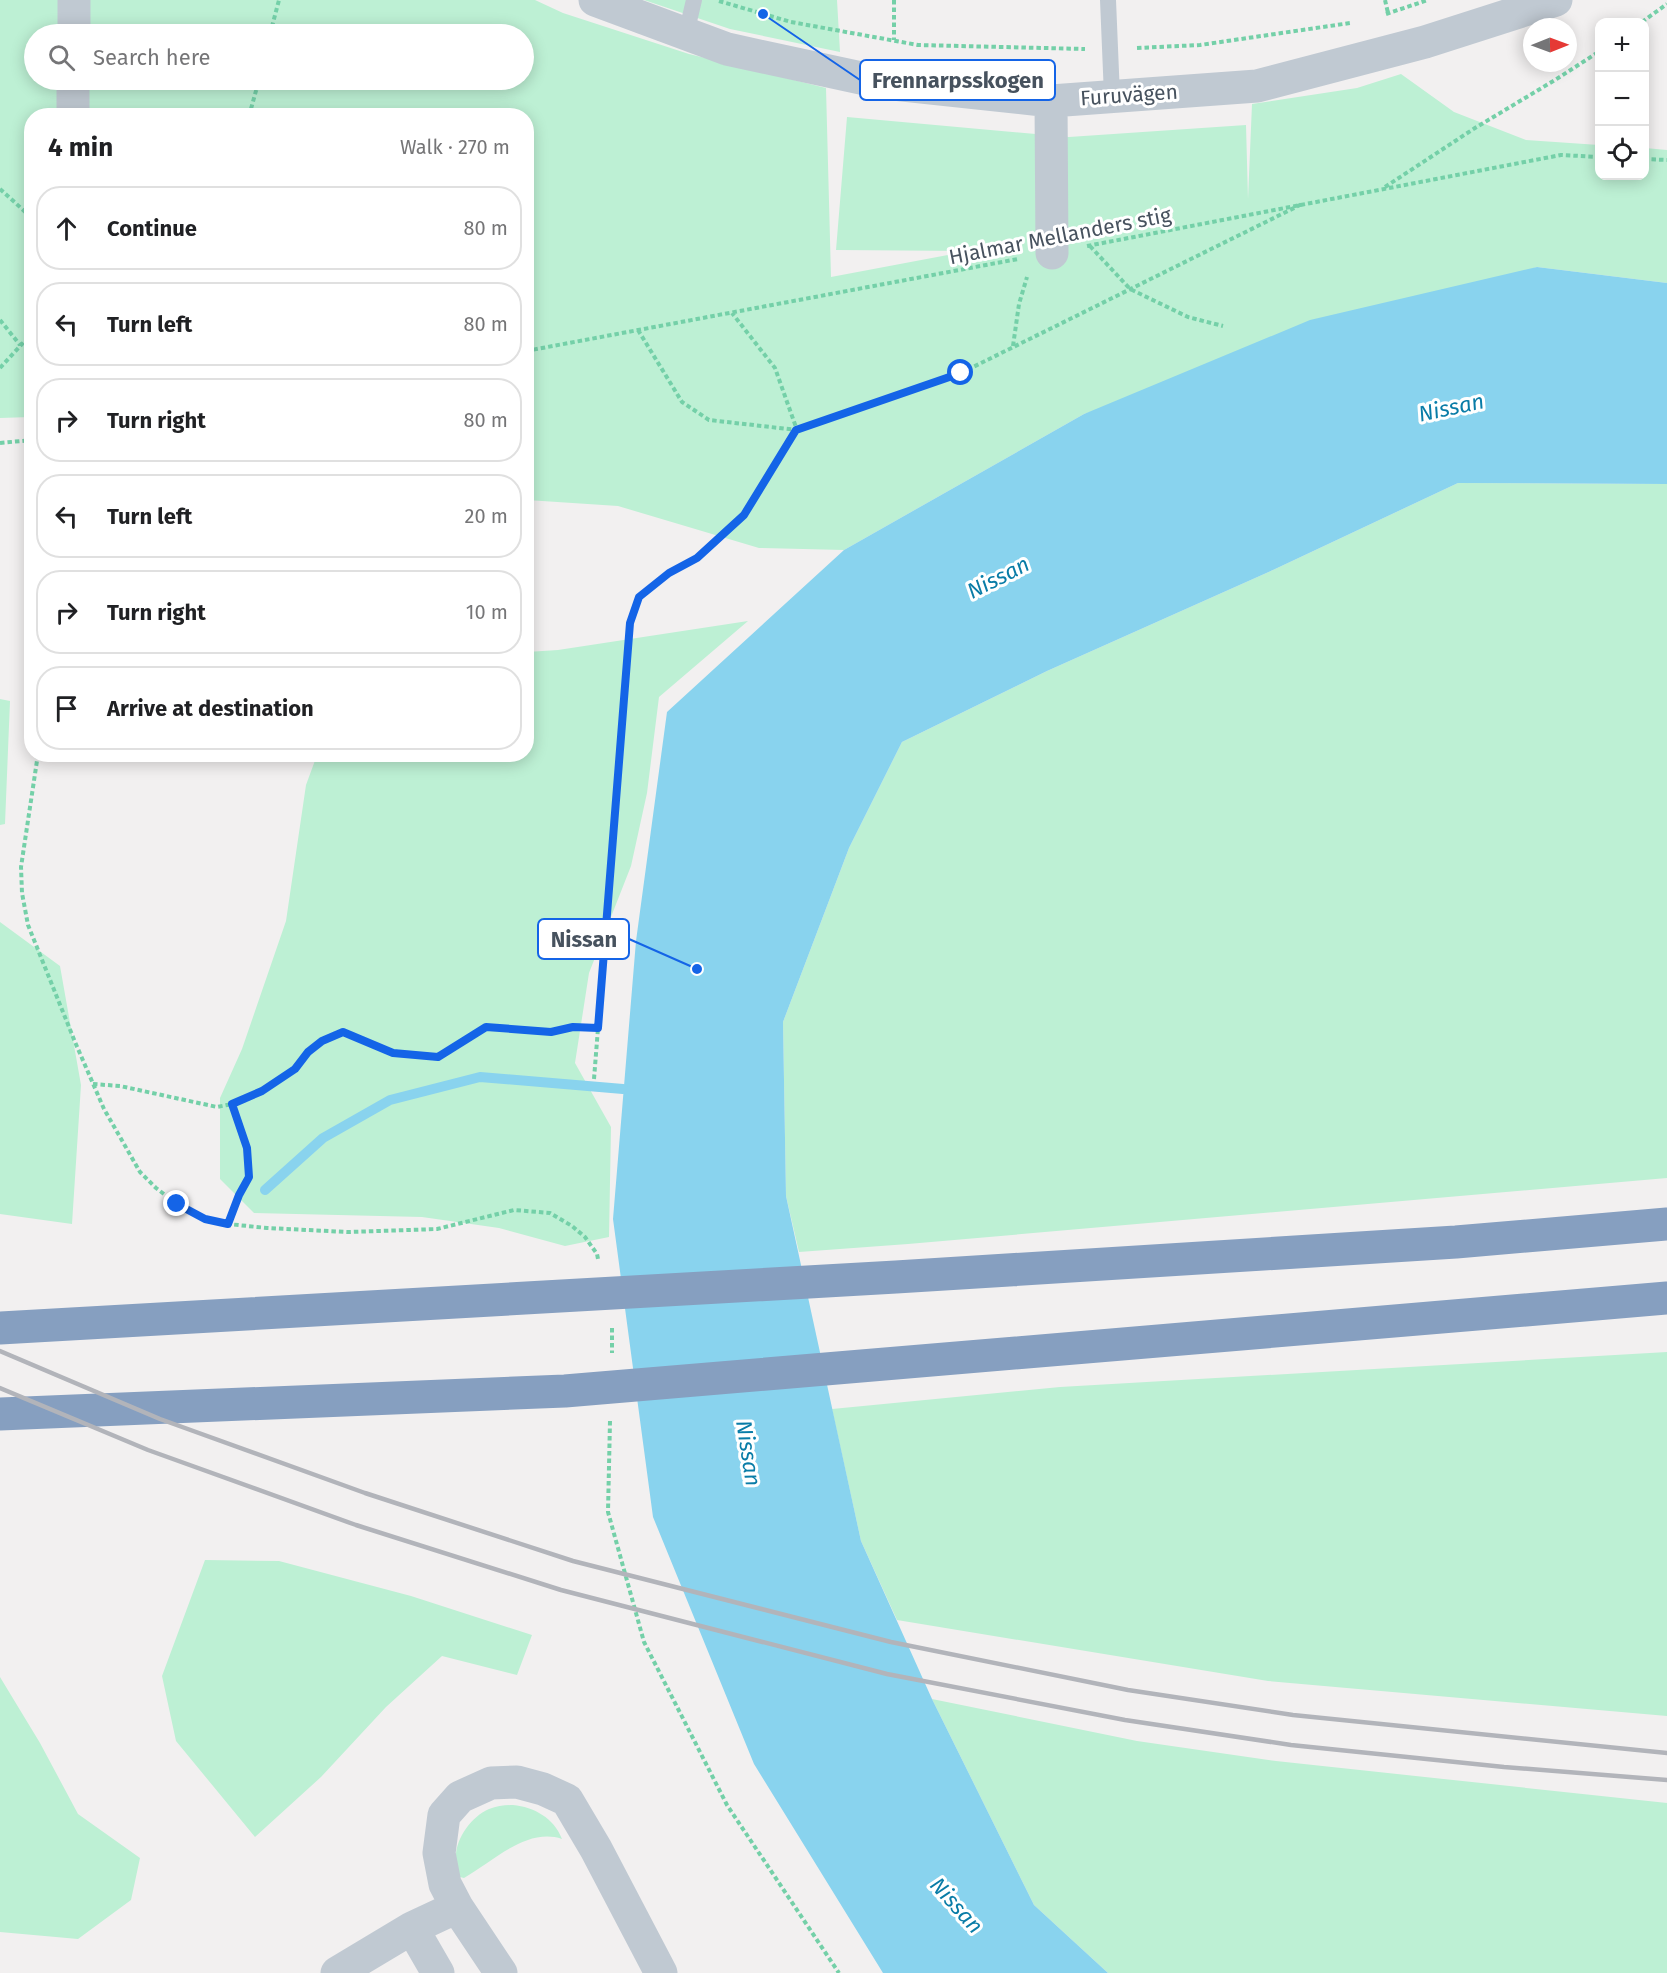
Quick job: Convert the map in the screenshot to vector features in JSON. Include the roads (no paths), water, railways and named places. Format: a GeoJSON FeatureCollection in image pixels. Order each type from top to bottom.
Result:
{"type":"FeatureCollection","features":[{"type":"Feature","properties":{"kind":"highway"},"geometry":{"type":"LineString","coordinates":[[0,1328],[896,1277],[1456,1242],[1667,1224]]}},
{"type":"Feature","properties":{"kind":"highway"},"geometry":{"type":"LineString","coordinates":[[0,1414],[565,1391],[1667,1298]]}},
{"type":"Feature","properties":{"kind":"street"},"geometry":{"type":"LineString","coordinates":[[74,0],[74,24]]}},
{"type":"Feature","properties":{"kind":"street","name":"Furuvägen"},"geometry":{"type":"LineString","coordinates":[[595,0],[727,49],[884,83],[1051,101],[1257,86],[1425,42],[1556,0]]}},
{"type":"Feature","properties":{"kind":"street"},"geometry":{"type":"LineString","coordinates":[[73,90],[73,108]]}},
{"type":"Feature","properties":{"kind":"street"},"geometry":{"type":"LineString","coordinates":[[1042,255],[1051,101]]}},
{"type":"Feature","properties":{"kind":"street"},"geometry":{"type":"LineString","coordinates":[[501,1973],[457,1907],[445,1884],[439,1853],[444,1815],[460,1797],[491,1782],[517,1782],[543,1789],[567,1800],[596,1849],[661,1973]]}},
{"type":"Feature","properties":{"kind":"street"},"geometry":{"type":"LineString","coordinates":[[346,1970],[412,1928],[457,1907]]}},
{"type":"Feature","properties":{"kind":"street"},"geometry":{"type":"LineString","coordinates":[[412,1928],[438,1973]]}},
{"type":"Feature","properties":{"kind":"lane"},"geometry":{"type":"LineString","coordinates":[[686,34],[694,0]]}},
{"type":"Feature","properties":{"kind":"lane"},"geometry":{"type":"LineString","coordinates":[[1108,0],[1112,96]]}},
{"type":"Feature","properties":{"kind":"water"},"geometry":{"type":"Polygon","coordinates":[[[1537,267],[1667,283],[1667,484],[1458,483],[1273,570],[1047,671],[902,742],[849,848],[783,1022],[786,1196],[861,1541],[932,1699],[1034,1905],[1108,1973],[883,1973],[754,1764],[653,1517],[613,1219],[636,941],[667,712],[844,550],[1084,414],[1310,320],[1537,267]]]}},
{"type":"Feature","properties":{"kind":"waterway"},"geometry":{"type":"LineString","coordinates":[[265,1190],[323,1138],[390,1100],[480,1077],[623,1089]]}},
{"type":"Feature","properties":{"kind":"railway"},"geometry":{"type":"LineString","coordinates":[[0,1351],[160,1419],[365,1493],[573,1561],[891,1642],[1128,1690],[1293,1715],[1667,1753]]}},
{"type":"Feature","properties":{"kind":"railway"},"geometry":{"type":"LineString","coordinates":[[0,1388],[148,1450],[356,1525],[561,1590],[887,1674],[1125,1720],[1291,1745],[1504,1767],[1667,1780]]}},
{"type":"Feature","properties":{"kind":"place","name":"Frennarpsskogen"},"geometry":{"type":"Point","coordinates":[763,14]}},
{"type":"Feature","properties":{"kind":"place","name":"Nissan"},"geometry":{"type":"Point","coordinates":[697,969]}}]}
